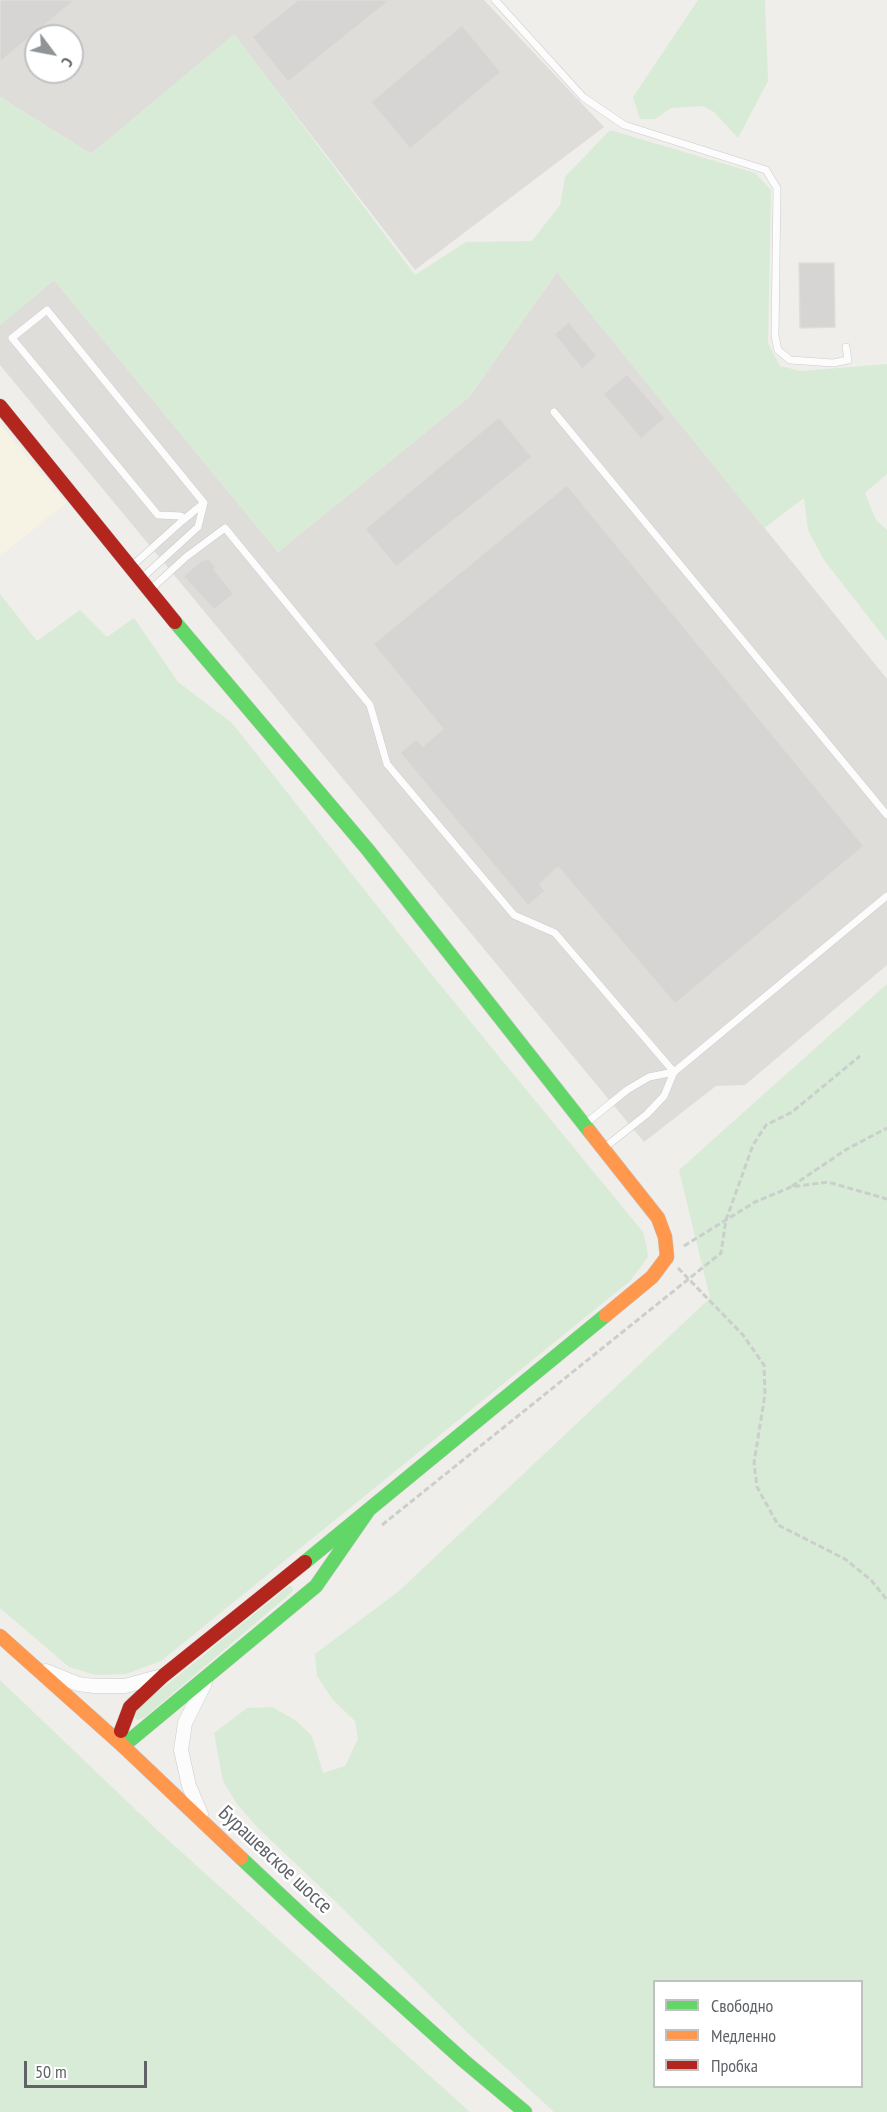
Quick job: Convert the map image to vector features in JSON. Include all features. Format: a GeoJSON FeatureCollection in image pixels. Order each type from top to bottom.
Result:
{"type":"FeatureCollection","features":[{"type":"Feature","properties":{"kind":"street"},"geometry":{"type":"LineString","coordinates":[[0,406],[206,660],[368,850],[658,1218],[665,1237],[667,1257],[652,1277],[163,1676],[130,1707],[120,1732],[123,1746],[208,1678],[315,1586],[368,1511]]}},
{"type":"Feature","properties":{"kind":"street","name":"Бурашевское шоссе"},"geometry":{"type":"LineString","coordinates":[[0,1636],[123,1746],[323,1934],[464,2061],[525,2112]]}},
{"type":"Feature","properties":{"kind":"street"},"geometry":{"type":"LineString","coordinates":[[35,1666],[78,1684],[94,1686],[131,1685],[163,1676]]}},
{"type":"Feature","properties":{"kind":"street"},"geometry":{"type":"LineString","coordinates":[[204,1822],[189,1786],[181,1750],[185,1723],[208,1678]]}},
{"type":"Feature","properties":{"kind":"lane"},"geometry":{"type":"LineString","coordinates":[[495,0],[583,98],[624,125],[766,170],[777,188],[775,336],[778,350],[790,360],[833,363],[848,360],[846,346]]}},
{"type":"Feature","properties":{"kind":"lane"},"geometry":{"type":"LineString","coordinates":[[182,521],[181,516],[158,515],[12,338],[47,310],[204,503]]}},
{"type":"Feature","properties":{"kind":"lane"},"geometry":{"type":"LineString","coordinates":[[554,412],[887,815]]}},
{"type":"Feature","properties":{"kind":"lane"},"geometry":{"type":"LineString","coordinates":[[131,567],[204,503]]}},
{"type":"Feature","properties":{"kind":"lane"},"geometry":{"type":"LineString","coordinates":[[146,584],[198,527],[204,503]]}},
{"type":"Feature","properties":{"kind":"lane"},"geometry":{"type":"LineString","coordinates":[[146,584],[225,528],[370,705],[387,764],[514,915],[555,933],[674,1072]]}},
{"type":"Feature","properties":{"kind":"lane"},"geometry":{"type":"LineString","coordinates":[[604,1148],[647,1114],[664,1096],[674,1072],[887,896]]}},
{"type":"Feature","properties":{"kind":"lane"},"geometry":{"type":"LineString","coordinates":[[585,1124],[627,1090],[649,1077],[674,1072]]}},
{"type":"Feature","properties":{"kind":"path"},"geometry":{"type":"LineString","coordinates":[[887,1128],[846,1149],[791,1187],[755,1202],[667,1257],[743,1335],[764,1365],[765,1394],[753,1462],[757,1487],[778,1525],[845,1559],[871,1580],[887,1600]]}},
{"type":"Feature","properties":{"kind":"path"},"geometry":{"type":"LineString","coordinates":[[791,1187],[828,1182],[887,1199]]}},
{"type":"Feature","properties":{"kind":"shaded area"},"geometry":{"type":"Polygon","coordinates":[[[0,0],[484,0],[604,127],[415,270],[234,35],[91,154],[0,97],[0,0]]]}},
{"type":"Feature","properties":{"kind":"shaded area"},"geometry":{"type":"Polygon","coordinates":[[[557,272],[887,679],[887,965],[745,1085],[716,1086],[644,1142],[0,365],[0,325],[54,280],[278,552],[469,397],[557,272]]]}},
{"type":"Feature","properties":{"kind":"shaded area"},"geometry":{"type":"Polygon","coordinates":[[[0,425],[66,503],[0,556],[0,425]]]}},
{"type":"Feature","properties":{"kind":"green space"},"geometry":{"type":"Polygon","coordinates":[[[698,0],[765,0],[768,81],[738,138],[714,112],[703,106],[671,108],[655,119],[640,119],[633,97],[698,0]]]}},
{"type":"Feature","properties":{"kind":"green space"},"geometry":{"type":"Polygon","coordinates":[[[234,34],[415,275],[466,242],[532,241],[560,205],[565,177],[610,130],[755,173],[771,190],[768,343],[780,366],[801,371],[887,364],[887,474],[865,493],[876,520],[887,530],[887,641],[824,560],[808,530],[804,498],[764,528],[557,272],[469,397],[278,552],[54,280],[0,325],[0,97],[91,154],[234,34]]]}},
{"type":"Feature","properties":{"kind":"green space"},"geometry":{"type":"Polygon","coordinates":[[[0,594],[37,641],[80,610],[107,637],[134,618],[178,682],[232,723],[428,970],[643,1232],[647,1248],[648,1257],[630,1281],[161,1661],[126,1674],[95,1675],[69,1667],[0,1608],[0,594]]]}},
{"type":"Feature","properties":{"kind":"green space"},"geometry":{"type":"Polygon","coordinates":[[[887,984],[887,2112],[554,2112],[471,2036],[257,1827],[237,1804],[223,1781],[214,1733],[247,1708],[272,1707],[295,1720],[312,1736],[323,1773],[345,1766],[358,1739],[355,1721],[333,1700],[317,1676],[315,1654],[399,1591],[710,1298],[679,1170],[887,984]]]}},
{"type":"Feature","properties":{"kind":"green space"},"geometry":{"type":"Polygon","coordinates":[[[290,1585],[293,1590],[291,1593],[145,1717],[137,1720],[134,1717],[137,1709],[290,1585]]]}},
{"type":"Feature","properties":{"kind":"green space"},"geometry":{"type":"Polygon","coordinates":[[[0,1680],[157,1830],[470,2112],[0,2112],[0,1680]]]}},
{"type":"Feature","properties":{"kind":"building"},"geometry":{"type":"Polygon","coordinates":[[[0,0],[75,0],[46,24],[24,24],[24,42],[0,62],[0,0]]]}},
{"type":"Feature","properties":{"kind":"building"},"geometry":{"type":"Polygon","coordinates":[[[298,0],[390,0],[288,82],[252,37],[298,0]]]}},
{"type":"Feature","properties":{"kind":"building"},"geometry":{"type":"Polygon","coordinates":[[[462,25],[501,72],[410,149],[371,102],[462,25]]]}},
{"type":"Feature","properties":{"kind":"building"},"geometry":{"type":"Polygon","coordinates":[[[799,263],[834,263],[835,327],[800,328],[799,263]]]}},
{"type":"Feature","properties":{"kind":"building"},"geometry":{"type":"Polygon","coordinates":[[[569,322],[597,356],[582,369],[554,334],[569,322]]]}},
{"type":"Feature","properties":{"kind":"building"},"geometry":{"type":"Polygon","coordinates":[[[627,374],[665,418],[641,439],[603,394],[627,374]]]}},
{"type":"Feature","properties":{"kind":"building"},"geometry":{"type":"Polygon","coordinates":[[[499,417],[532,457],[396,567],[365,529],[499,417]]]}},
{"type":"Feature","properties":{"kind":"building"},"geometry":{"type":"Polygon","coordinates":[[[567,485],[864,846],[675,1004],[558,867],[540,884],[545,891],[528,906],[400,753],[416,739],[423,746],[443,729],[373,644],[567,485]]]}},
{"type":"Feature","properties":{"kind":"building"},"geometry":{"type":"Polygon","coordinates":[[[209,559],[234,594],[214,610],[183,576],[201,561],[209,559]]]}},
{"type":"Feature","properties":{"kind":"traffic: fast"},"geometry":{"type":"LineString","coordinates":[[175,622],[368,850],[590,1132]]}},
{"type":"Feature","properties":{"kind":"traffic: fast"},"geometry":{"type":"LineString","coordinates":[[305,1562],[606,1315]]}},
{"type":"Feature","properties":{"kind":"traffic: fast"},"geometry":{"type":"LineString","coordinates":[[121,1731],[123,1746],[316,1586],[368,1511]]}},
{"type":"Feature","properties":{"kind":"traffic: fast"},"geometry":{"type":"LineString","coordinates":[[241,1858],[464,2061],[525,2112]]}},
{"type":"Feature","properties":{"kind":"traffic: slow"},"geometry":{"type":"LineString","coordinates":[[590,1132],[658,1218],[665,1237],[667,1257],[652,1277],[606,1315]]}},
{"type":"Feature","properties":{"kind":"traffic: slow"},"geometry":{"type":"LineString","coordinates":[[0,1636],[123,1746],[241,1858]]}},
{"type":"Feature","properties":{"kind":"traffic: jam"},"geometry":{"type":"LineString","coordinates":[[0,406],[175,622]]}},
{"type":"Feature","properties":{"kind":"traffic: jam"},"geometry":{"type":"LineString","coordinates":[[121,1731],[130,1707],[163,1676],[305,1562]]}}]}
